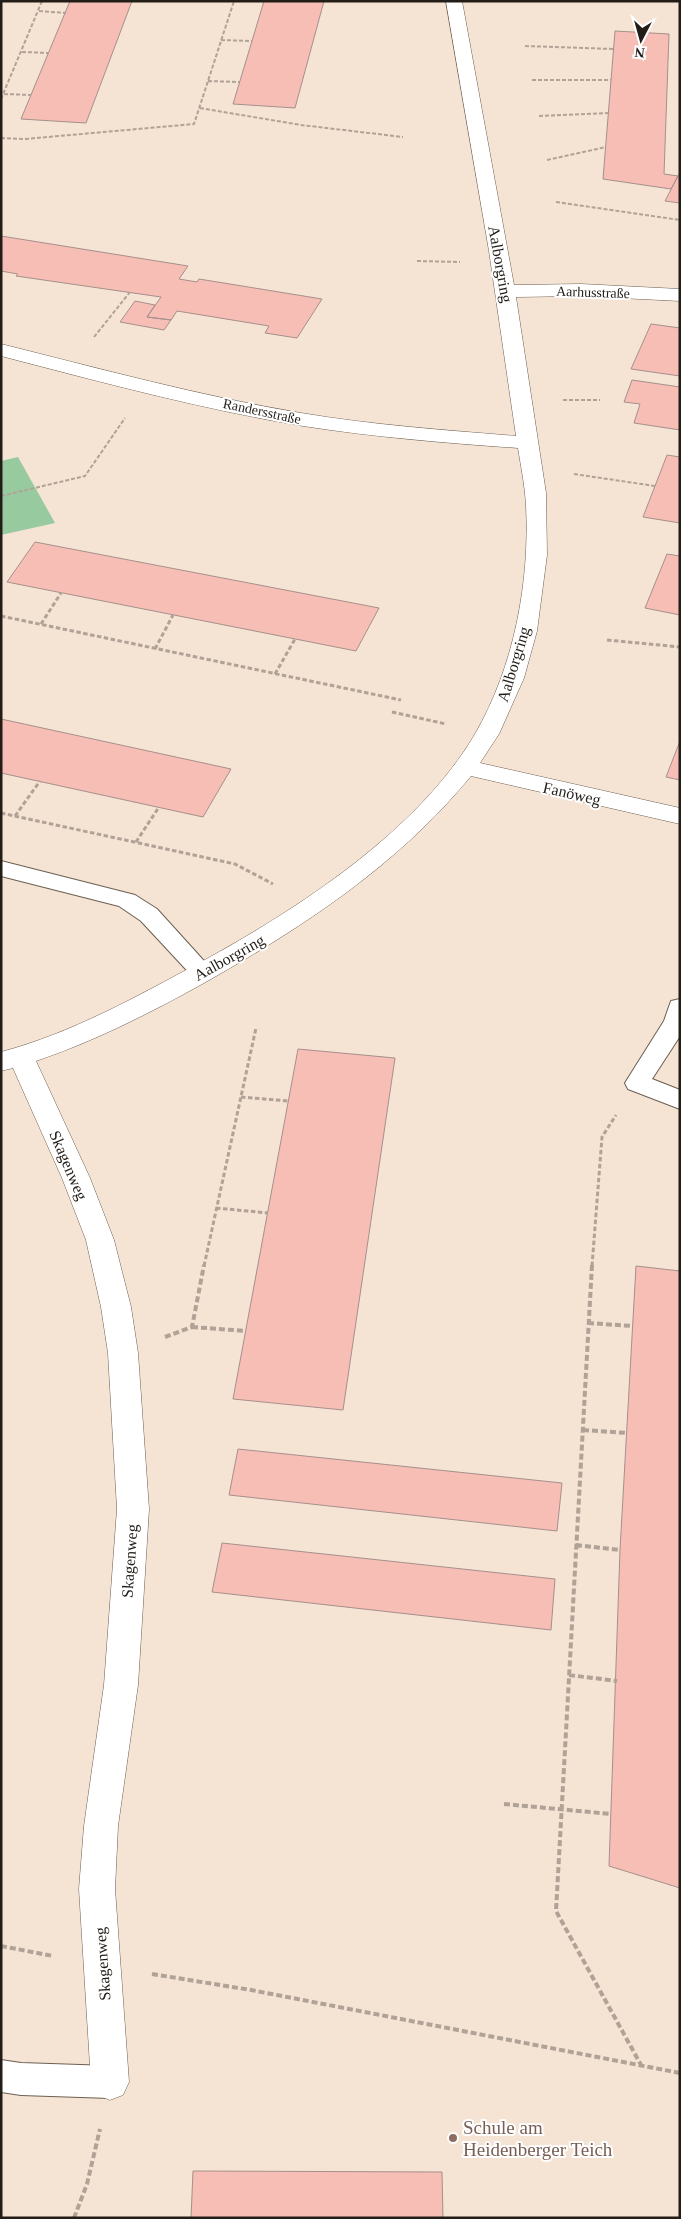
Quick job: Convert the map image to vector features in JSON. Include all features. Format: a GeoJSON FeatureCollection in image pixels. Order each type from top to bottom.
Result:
{"type":"FeatureCollection","features":[{"type":"Feature","properties":{"kind":"street","name":"Aalborgring"},"geometry":{"type":"LineString","coordinates":[[11,1060],[131,1011],[261,940],[313,906],[369,865],[432,806],[465,767],[504,700],[517,661],[530,607],[537,507],[506,291],[454,1]]}},
{"type":"Feature","properties":{"kind":"street","name":"Aarhusstraße"},"geometry":{"type":"LineString","coordinates":[[506,291],[581,290],[680,295]]}},
{"type":"Feature","properties":{"kind":"street","name":"Randersstraße"},"geometry":{"type":"LineString","coordinates":[[1,350],[148,386],[300,419],[382,430],[528,444]]}},
{"type":"Feature","properties":{"kind":"street","name":"Fanöweg"},"geometry":{"type":"LineString","coordinates":[[465,767],[680,816]]}},
{"type":"Feature","properties":{"kind":"street","name":"Skagenweg"},"geometry":{"type":"LineString","coordinates":[[11,1060],[72,1170],[100,1240],[116,1308],[123,1353],[133,1508],[121,1685],[100,1835],[97,1889],[110,2082]]}},
{"type":"Feature","properties":{"kind":"lane"},"geometry":{"type":"LineString","coordinates":[[1,868],[126,900],[148,914],[202,972]]}},
{"type":"Feature","properties":{"kind":"lane"},"geometry":{"type":"LineString","coordinates":[[678,1018],[638,1084],[680,1100]]}},
{"type":"Feature","properties":{"kind":"lane"},"geometry":{"type":"LineString","coordinates":[[1,2076],[21,2079],[110,2082]]}},
{"type":"Feature","properties":{"kind":"path"},"geometry":{"type":"LineString","coordinates":[[1,99],[42,1]]}},
{"type":"Feature","properties":{"kind":"path"},"geometry":{"type":"LineString","coordinates":[[1,138],[26,139],[194,124],[234,1]]}},
{"type":"Feature","properties":{"kind":"path"},"geometry":{"type":"LineString","coordinates":[[39,11],[66,12]]}},
{"type":"Feature","properties":{"kind":"path"},"geometry":{"type":"LineString","coordinates":[[221,40],[252,41]]}},
{"type":"Feature","properties":{"kind":"path"},"geometry":{"type":"LineString","coordinates":[[525,46],[614,49]]}},
{"type":"Feature","properties":{"kind":"path"},"geometry":{"type":"LineString","coordinates":[[22,52],[49,53]]}},
{"type":"Feature","properties":{"kind":"path"},"geometry":{"type":"LineString","coordinates":[[532,80],[611,80]]}},
{"type":"Feature","properties":{"kind":"path"},"geometry":{"type":"LineString","coordinates":[[208,81],[239,82]]}},
{"type":"Feature","properties":{"kind":"path"},"geometry":{"type":"LineString","coordinates":[[4,94],[31,95]]}},
{"type":"Feature","properties":{"kind":"path"},"geometry":{"type":"LineString","coordinates":[[200,108],[246,117],[362,134],[403,137]]}},
{"type":"Feature","properties":{"kind":"path"},"geometry":{"type":"LineString","coordinates":[[539,116],[608,113]]}},
{"type":"Feature","properties":{"kind":"path"},"geometry":{"type":"LineString","coordinates":[[547,160],[606,147]]}},
{"type":"Feature","properties":{"kind":"path"},"geometry":{"type":"LineString","coordinates":[[556,202],[680,220]]}},
{"type":"Feature","properties":{"kind":"path"},"geometry":{"type":"LineString","coordinates":[[66,366],[108,321],[130,292]]}},
{"type":"Feature","properties":{"kind":"path"},"geometry":{"type":"LineString","coordinates":[[1,496],[85,476],[148,386]]}},
{"type":"Feature","properties":{"kind":"path"},"geometry":{"type":"LineString","coordinates":[[566,472],[655,486]]}},
{"type":"Feature","properties":{"kind":"path"},"geometry":{"type":"LineString","coordinates":[[41,624],[61,593]]}},
{"type":"Feature","properties":{"kind":"path"},"geometry":{"type":"LineString","coordinates":[[155,649],[173,615]]}},
{"type":"Feature","properties":{"kind":"path"},"geometry":{"type":"LineString","coordinates":[[1,616],[401,700]]}},
{"type":"Feature","properties":{"kind":"path"},"geometry":{"type":"LineString","coordinates":[[275,674],[295,639]]}},
{"type":"Feature","properties":{"kind":"path"},"geometry":{"type":"LineString","coordinates":[[607,640],[680,648]]}},
{"type":"Feature","properties":{"kind":"path"},"geometry":{"type":"LineString","coordinates":[[15,816],[40,781]]}},
{"type":"Feature","properties":{"kind":"path"},"geometry":{"type":"LineString","coordinates":[[136,842],[159,807]]}},
{"type":"Feature","properties":{"kind":"path"},"geometry":{"type":"LineString","coordinates":[[1,814],[235,864],[313,906]]}},
{"type":"Feature","properties":{"kind":"path"},"geometry":{"type":"LineString","coordinates":[[192,1327],[256,1028]]}},
{"type":"Feature","properties":{"kind":"path"},"geometry":{"type":"LineString","coordinates":[[638,1084],[602,1137],[588,1323],[556,1912],[641,2065]]}},
{"type":"Feature","properties":{"kind":"path"},"geometry":{"type":"LineString","coordinates":[[241,1097],[288,1101]]}},
{"type":"Feature","properties":{"kind":"path"},"geometry":{"type":"LineString","coordinates":[[216,1208],[268,1213]]}},
{"type":"Feature","properties":{"kind":"path"},"geometry":{"type":"LineString","coordinates":[[588,1323],[632,1326]]}},
{"type":"Feature","properties":{"kind":"path"},"geometry":{"type":"LineString","coordinates":[[123,1353],[192,1327],[246,1331]]}},
{"type":"Feature","properties":{"kind":"path"},"geometry":{"type":"LineString","coordinates":[[583,1430],[627,1434]]}},
{"type":"Feature","properties":{"kind":"path"},"geometry":{"type":"LineString","coordinates":[[576,1545],[620,1550]]}},
{"type":"Feature","properties":{"kind":"path"},"geometry":{"type":"LineString","coordinates":[[569,1676],[617,1681]]}},
{"type":"Feature","properties":{"kind":"path"},"geometry":{"type":"LineString","coordinates":[[504,1804],[611,1814]]}},
{"type":"Feature","properties":{"kind":"path"},"geometry":{"type":"LineString","coordinates":[[1,1946],[103,1966],[251,1990],[680,2073]]}},
{"type":"Feature","properties":{"kind":"path"},"geometry":{"type":"LineString","coordinates":[[74,2218],[87,2184],[110,2082]]}},
{"type":"Feature","properties":{"kind":"green space"},"geometry":{"type":"Polygon","coordinates":[[[18,457],[55,523],[1,535],[1,461],[18,457]]]}},
{"type":"Feature","properties":{"kind":"building"},"geometry":{"type":"Polygon","coordinates":[[[70,1],[132,1],[86,123],[21,119],[70,1]]]}},
{"type":"Feature","properties":{"kind":"building"},"geometry":{"type":"Polygon","coordinates":[[[264,1],[324,1],[295,108],[233,104],[264,1]]]}},
{"type":"Feature","properties":{"kind":"building"},"geometry":{"type":"Polygon","coordinates":[[[615,31],[669,34],[664,174],[678,176],[671,189],[603,179],[615,31]]]}},
{"type":"Feature","properties":{"kind":"building"},"geometry":{"type":"Polygon","coordinates":[[[680,173],[680,203],[665,201],[678,176],[680,173]]]}},
{"type":"Feature","properties":{"kind":"building"},"geometry":{"type":"Polygon","coordinates":[[[1,236],[188,266],[179,279],[197,282],[199,279],[322,299],[297,338],[265,333],[269,326],[177,311],[171,320],[147,317],[161,297],[16,276],[18,274],[1,271],[1,236]]]}},
{"type":"Feature","properties":{"kind":"building"},"geometry":{"type":"Polygon","coordinates":[[[135,301],[155,305],[147,317],[171,320],[164,330],[120,322],[135,301]]]}},
{"type":"Feature","properties":{"kind":"building"},"geometry":{"type":"Polygon","coordinates":[[[651,324],[680,328],[680,376],[631,369],[651,324]]]}},
{"type":"Feature","properties":{"kind":"building"},"geometry":{"type":"Polygon","coordinates":[[[632,380],[680,387],[680,430],[634,423],[640,404],[624,402],[632,380]]]}},
{"type":"Feature","properties":{"kind":"building"},"geometry":{"type":"Polygon","coordinates":[[[667,455],[680,457],[680,523],[643,517],[667,455]]]}},
{"type":"Feature","properties":{"kind":"building"},"geometry":{"type":"Polygon","coordinates":[[[35,542],[379,608],[356,651],[7,582],[35,542]]]}},
{"type":"Feature","properties":{"kind":"building"},"geometry":{"type":"Polygon","coordinates":[[[667,554],[680,556],[680,615],[645,608],[667,554]]]}},
{"type":"Feature","properties":{"kind":"building"},"geometry":{"type":"Polygon","coordinates":[[[1,719],[231,769],[203,817],[1,773],[1,719]]]}},
{"type":"Feature","properties":{"kind":"building"},"geometry":{"type":"Polygon","coordinates":[[[680,741],[680,780],[666,777],[680,741]]]}},
{"type":"Feature","properties":{"kind":"building"},"geometry":{"type":"Polygon","coordinates":[[[298,1049],[395,1058],[343,1410],[233,1399],[298,1049]]]}},
{"type":"Feature","properties":{"kind":"building"},"geometry":{"type":"Polygon","coordinates":[[[636,1266],[680,1271],[680,1888],[609,1866],[620,1550],[636,1266]]]}},
{"type":"Feature","properties":{"kind":"building"},"geometry":{"type":"Polygon","coordinates":[[[238,1449],[562,1483],[557,1531],[229,1495],[238,1449]]]}},
{"type":"Feature","properties":{"kind":"building"},"geometry":{"type":"Polygon","coordinates":[[[222,1543],[555,1579],[551,1630],[212,1592],[222,1543]]]}},
{"type":"Feature","properties":{"kind":"building"},"geometry":{"type":"Polygon","coordinates":[[[193,2171],[442,2172],[443,2218],[191,2218],[193,2171]]]}},
{"type":"Feature","properties":{"kind":"place","name":"Schule am Heidenberger Teich"},"geometry":{"type":"Point","coordinates":[453,2138]}}]}
